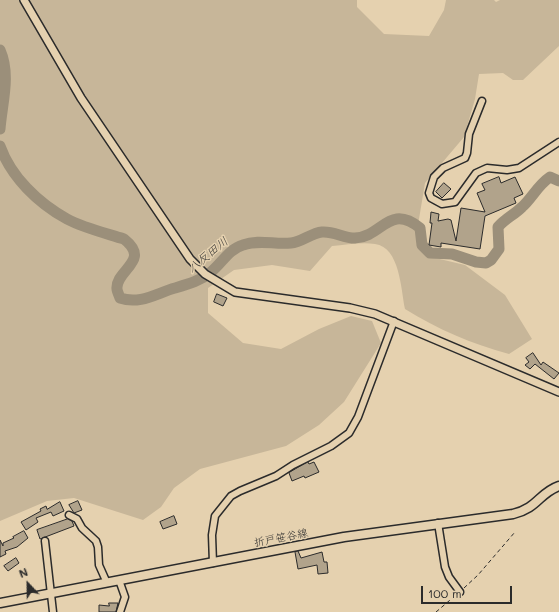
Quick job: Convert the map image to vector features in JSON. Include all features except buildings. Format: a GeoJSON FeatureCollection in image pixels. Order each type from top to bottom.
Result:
{"type":"FeatureCollection","features":[{"type":"Feature","properties":{"kind":"main road","name":"折戸笹谷線"},"geometry":{"type":"LineString","coordinates":[[0,603],[344,538],[523,511],[530,508],[550,489],[559,486]]}},
{"type":"Feature","properties":{"kind":"street"},"geometry":{"type":"LineString","coordinates":[[24,0],[81,98],[197,268],[215,281],[235,292],[350,308],[375,314],[559,392]]}},
{"type":"Feature","properties":{"kind":"street"},"geometry":{"type":"LineString","coordinates":[[482,101],[469,134],[465,158],[443,168],[431,183],[429,193],[431,198],[436,202],[442,204],[456,202],[476,173],[487,168],[507,170],[518,168],[559,142]]}},
{"type":"Feature","properties":{"kind":"street"},"geometry":{"type":"LineString","coordinates":[[212,563],[212,535],[216,516],[218,511],[231,496],[276,476],[293,465],[331,446],[349,433],[358,417],[394,321]]}},
{"type":"Feature","properties":{"kind":"street"},"geometry":{"type":"LineString","coordinates":[[69,515],[77,519],[82,528],[96,541],[100,570],[108,583]]}},
{"type":"Feature","properties":{"kind":"street"},"geometry":{"type":"LineString","coordinates":[[438,523],[445,567],[449,578],[460,592]]}},
{"type":"Feature","properties":{"kind":"street"},"geometry":{"type":"LineString","coordinates":[[45,541],[53,612]]}},
{"type":"Feature","properties":{"kind":"street"},"geometry":{"type":"LineString","coordinates":[[119,580],[126,597],[120,612]]}},
{"type":"Feature","properties":{"kind":"path"},"geometry":{"type":"LineString","coordinates":[[436,612],[478,575],[515,532]]}},
{"type":"Feature","properties":{"kind":"shaded area"},"geometry":{"type":"Polygon","coordinates":[[[0,0],[357,0],[357,7],[384,34],[429,36],[444,10],[446,0],[494,0],[496,2],[500,0],[559,0],[559,46],[523,80],[513,80],[503,73],[479,74],[475,99],[464,137],[425,183],[418,225],[427,256],[465,265],[505,295],[532,339],[509,354],[482,346],[455,335],[405,309],[398,270],[394,261],[390,253],[383,247],[375,244],[359,243],[332,246],[310,271],[272,265],[234,270],[208,288],[208,313],[243,343],[281,349],[319,329],[351,316],[372,321],[381,343],[344,402],[319,425],[286,446],[200,469],[174,488],[161,507],[143,520],[74,498],[47,501],[0,521],[0,0]]]}},
{"type":"Feature","properties":{"kind":"waterway","name":"八反田川"},"geometry":{"type":"LineString","coordinates":[[0,50],[5,69],[5,89],[0,129]]}},
{"type":"Feature","properties":{"kind":"waterway","name":"八反田川"},"geometry":{"type":"LineString","coordinates":[[0,146],[18,179],[36,197],[56,213],[74,222],[124,239],[132,247],[134,259],[121,276],[117,289],[120,298],[127,300],[148,298],[168,290],[190,284],[211,272],[238,247],[249,243],[291,243],[322,232],[355,238],[364,236],[393,220],[401,219],[409,221],[420,228],[422,245],[430,253],[452,254],[476,262],[486,263],[491,260],[499,249],[498,227],[522,207],[550,177],[559,181]]}}]}
